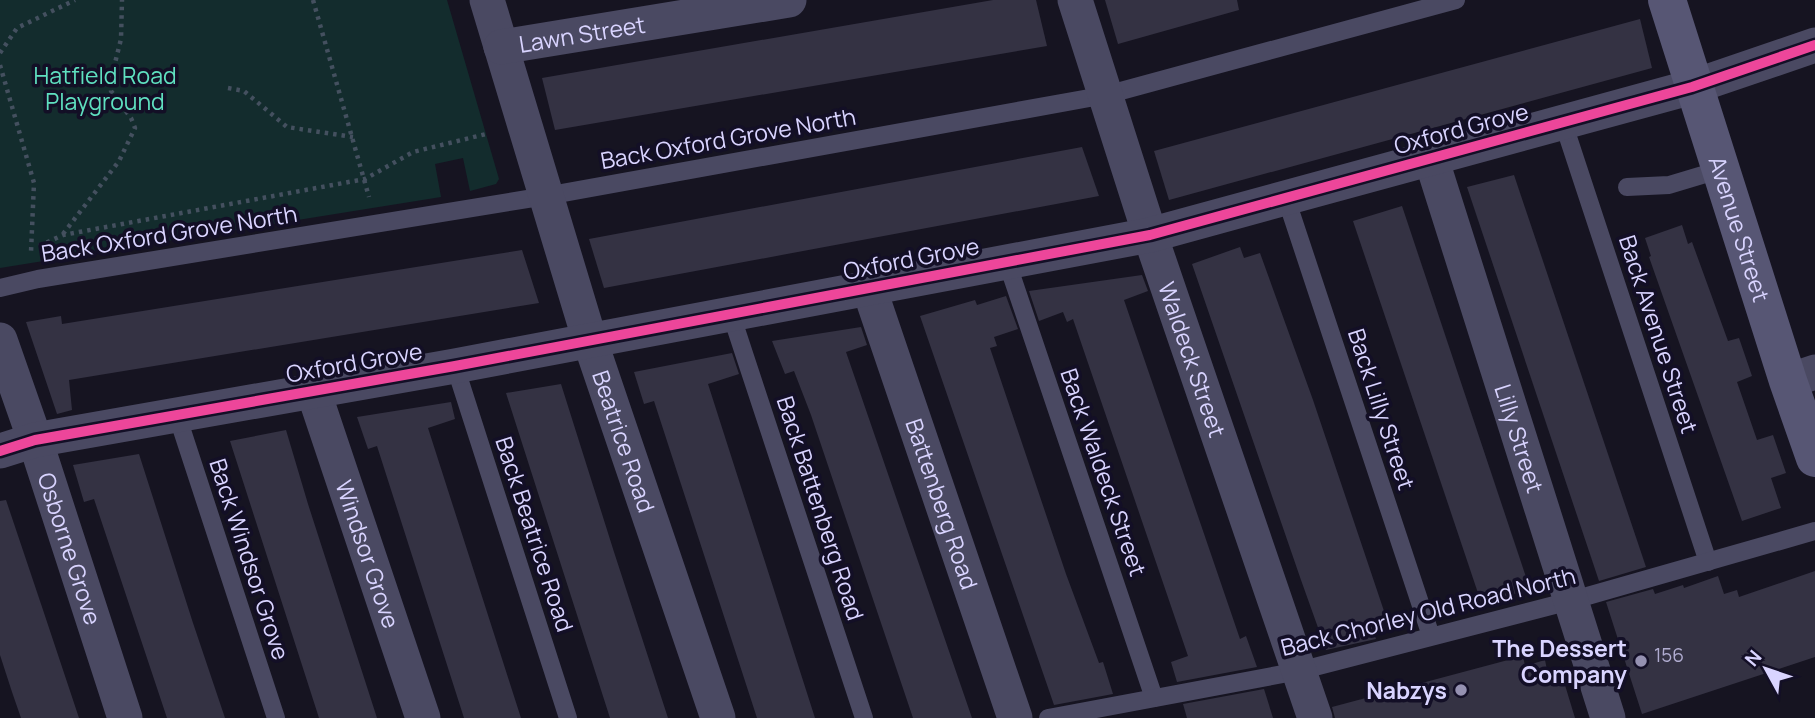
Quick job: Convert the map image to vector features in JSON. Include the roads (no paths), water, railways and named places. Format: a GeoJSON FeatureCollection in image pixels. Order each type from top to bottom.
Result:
{"type":"FeatureCollection","features":[{"type":"Feature","properties":{"kind":"street","name":"Beatrice Road"},"geometry":{"type":"LineString","coordinates":[[487,0],[590,341],[718,718]]}},
{"type":"Feature","properties":{"kind":"street","name":"Lawn Street"},"geometry":{"type":"LineString","coordinates":[[501,47],[789,0]]}},
{"type":"Feature","properties":{"kind":"street","name":"Waldeck Street"},"geometry":{"type":"LineString","coordinates":[[1075,0],[1150,235],[1315,718]]}},
{"type":"Feature","properties":{"kind":"street","name":"Avenue Street"},"geometry":{"type":"LineString","coordinates":[[1667,0],[1720,170],[1801,377],[1815,458]]}},
{"type":"Feature","properties":{"kind":"street","name":"Oxford Grove"},"geometry":{"type":"LineString","coordinates":[[0,451],[35,440],[455,366],[1150,235],[1692,87],[1815,45]]}},
{"type":"Feature","properties":{"kind":"street","name":"Lilly Street"},"geometry":{"type":"LineString","coordinates":[[1431,158],[1608,718]]}},
{"type":"Feature","properties":{"kind":"street","name":"Battenberg Road"},"geometry":{"type":"LineString","coordinates":[[869,288],[1015,718]]}},
{"type":"Feature","properties":{"kind":"street","name":"Osborne Grove"},"geometry":{"type":"LineString","coordinates":[[0,340],[125,718]]}},
{"type":"Feature","properties":{"kind":"street","name":"Windsor Grove"},"geometry":{"type":"LineString","coordinates":[[313,390],[424,718]]}},
{"type":"Feature","properties":{"kind":"lane","name":"Back Oxford Grove North"},"geometry":{"type":"LineString","coordinates":[[0,288],[38,279],[546,196],[1106,95],[1456,0]]}},
{"type":"Feature","properties":{"kind":"lane","name":"Back Avenue Street"},"geometry":{"type":"LineString","coordinates":[[1563,122],[1708,562]]}},
{"type":"Feature","properties":{"kind":"lane"},"geometry":{"type":"LineString","coordinates":[[1626,187],[1669,186],[1720,170]]}},
{"type":"Feature","properties":{"kind":"lane","name":"Back Lilly Street"},"geometry":{"type":"LineString","coordinates":[[1286,198],[1431,636]]}},
{"type":"Feature","properties":{"kind":"lane","name":"Back Waldeck Street"},"geometry":{"type":"LineString","coordinates":[[1007,262],[1154,698]]}},
{"type":"Feature","properties":{"kind":"lane","name":"Back Battenberg Road"},"geometry":{"type":"LineString","coordinates":[[731,314],[864,718]]}},
{"type":"Feature","properties":{"kind":"lane","name":"Back Beatrice Road"},"geometry":{"type":"LineString","coordinates":[[455,366],[568,718]]}},
{"type":"Feature","properties":{"kind":"lane","name":"Back Windsor Grove"},"geometry":{"type":"LineString","coordinates":[[177,415],[276,718]]}},
{"type":"Feature","properties":{"kind":"lane","name":"Back Chorley Old Road North"},"geometry":{"type":"LineString","coordinates":[[1048,718],[1299,671],[1570,601],[1815,531]]}},
{"type":"Feature","properties":{"kind":"place","name":"The Dessert Company"},"geometry":{"type":"Point","coordinates":[1641,661]}},
{"type":"Feature","properties":{"kind":"place","name":"Nabzys"},"geometry":{"type":"Point","coordinates":[1461,690]}},
{"type":"Feature","properties":{"kind":"park label","name":"Hatfield Road Playground"},"geometry":{"type":"Point","coordinates":[105,88]}}]}
